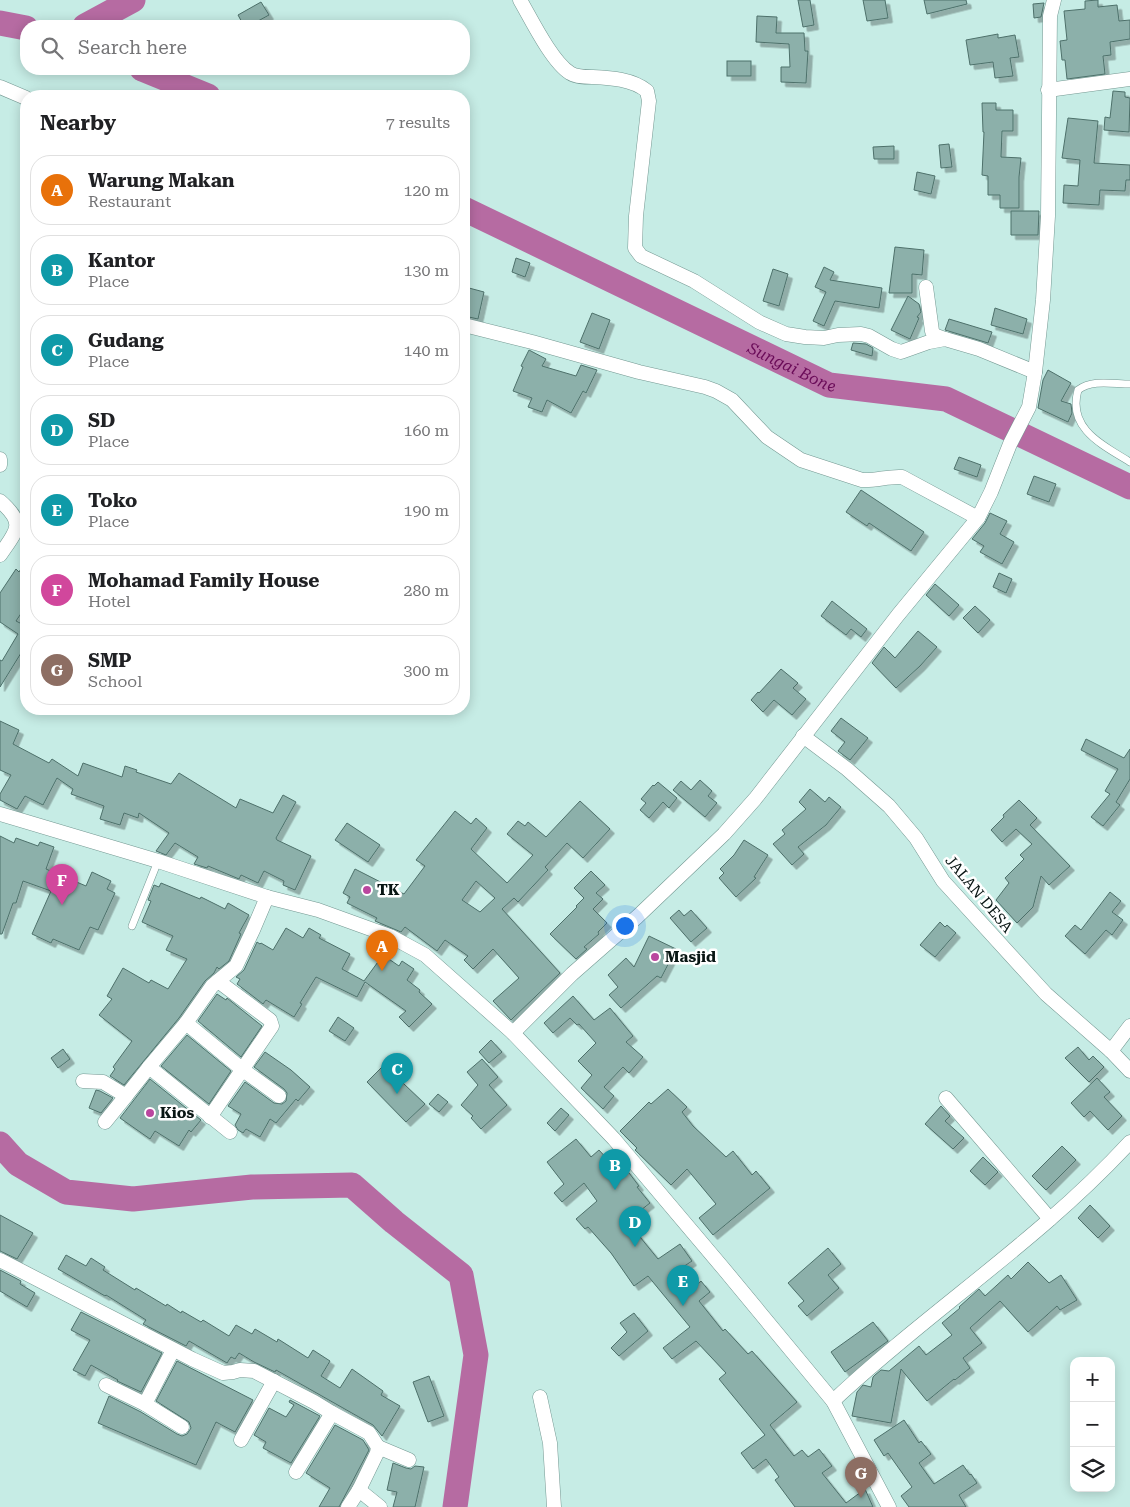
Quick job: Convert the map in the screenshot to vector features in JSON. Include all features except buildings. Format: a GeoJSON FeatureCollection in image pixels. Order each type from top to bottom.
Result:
{"type":"FeatureCollection","features":[{"type":"Feature","properties":{"kind":"street"},"geometry":{"type":"LineString","coordinates":[[520,0],[554,57],[569,72],[579,76],[614,79],[639,84],[647,90],[650,101],[636,216],[635,248],[638,253],[650,262],[694,281],[759,322],[786,334],[824,338],[846,334],[861,334],[901,352],[945,339]]}},
{"type":"Feature","properties":{"kind":"street"},"geometry":{"type":"LineString","coordinates":[[513,1033],[572,974],[638,917],[724,834],[755,799],[898,615],[978,518],[991,492],[1010,444],[1029,407],[1035,372],[1048,216],[1050,16],[1054,0]]}},
{"type":"Feature","properties":{"kind":"street"},"geometry":{"type":"LineString","coordinates":[[1048,90],[1130,79]]}},
{"type":"Feature","properties":{"kind":"street"},"geometry":{"type":"LineString","coordinates":[[0,87],[20,95]]}},
{"type":"Feature","properties":{"kind":"street"},"geometry":{"type":"LineString","coordinates":[[926,287],[934,335],[979,349],[1035,372]]}},
{"type":"Feature","properties":{"kind":"street"},"geometry":{"type":"LineString","coordinates":[[470,326],[716,391],[732,400],[767,436],[801,460],[862,480],[870,481],[892,476],[902,478],[978,518]]}},
{"type":"Feature","properties":{"kind":"street"},"geometry":{"type":"LineString","coordinates":[[0,459],[0,465]]}},
{"type":"Feature","properties":{"kind":"street"},"geometry":{"type":"LineString","coordinates":[[0,501],[15,517],[17,525],[13,535],[0,554]]}},
{"type":"Feature","properties":{"kind":"street","name":"JALAN DESA"},"geometry":{"type":"LineString","coordinates":[[803,736],[834,758],[889,806],[916,838],[943,881],[1039,987],[1111,1051],[1130,1071]]}},
{"type":"Feature","properties":{"kind":"street"},"geometry":{"type":"LineString","coordinates":[[0,814],[158,861],[267,897],[318,910],[390,936],[426,955],[513,1033],[614,1139],[833,1401],[889,1507]]}},
{"type":"Feature","properties":{"kind":"street"},"geometry":{"type":"LineString","coordinates":[[105,1122],[186,1023],[206,994],[236,966],[267,897]]}},
{"type":"Feature","properties":{"kind":"street"},"geometry":{"type":"LineString","coordinates":[[210,1117],[271,1029],[272,1024],[270,1020],[218,981]]}},
{"type":"Feature","properties":{"kind":"street"},"geometry":{"type":"LineString","coordinates":[[186,1023],[243,1070],[279,1096]]}},
{"type":"Feature","properties":{"kind":"street"},"geometry":{"type":"LineString","coordinates":[[1111,1051],[1130,1026]]}},
{"type":"Feature","properties":{"kind":"street"},"geometry":{"type":"LineString","coordinates":[[149,1067],[230,1132]]}},
{"type":"Feature","properties":{"kind":"street"},"geometry":{"type":"LineString","coordinates":[[83,1081],[103,1082],[126,1096]]}},
{"type":"Feature","properties":{"kind":"street"},"geometry":{"type":"LineString","coordinates":[[946,1098],[1050,1219]]}},
{"type":"Feature","properties":{"kind":"street"},"geometry":{"type":"LineString","coordinates":[[833,1401],[862,1373],[935,1312],[1027,1240],[1071,1201],[1130,1142]]}},
{"type":"Feature","properties":{"kind":"street"},"geometry":{"type":"LineString","coordinates":[[0,1260],[174,1350],[223,1373],[240,1370],[254,1371],[369,1433],[378,1447],[409,1460]]}},
{"type":"Feature","properties":{"kind":"street"},"geometry":{"type":"LineString","coordinates":[[145,1404],[174,1350]]}},
{"type":"Feature","properties":{"kind":"street"},"geometry":{"type":"LineString","coordinates":[[242,1440],[274,1381]]}},
{"type":"Feature","properties":{"kind":"street"},"geometry":{"type":"LineString","coordinates":[[106,1385],[145,1404],[182,1427]]}},
{"type":"Feature","properties":{"kind":"street"},"geometry":{"type":"LineString","coordinates":[[540,1397],[550,1444],[554,1507]]}},
{"type":"Feature","properties":{"kind":"street"},"geometry":{"type":"LineString","coordinates":[[296,1472],[332,1413]]}},
{"type":"Feature","properties":{"kind":"street"},"geometry":{"type":"LineString","coordinates":[[348,1507],[359,1490],[378,1447]]}},
{"type":"Feature","properties":{"kind":"street"},"geometry":{"type":"LineString","coordinates":[[359,1490],[380,1507]]}},
{"type":"Feature","properties":{"kind":"lane"},"geometry":{"type":"LineString","coordinates":[[1130,384],[1101,383],[1085,385],[1078,390],[1076,411],[1080,422],[1087,432],[1103,445],[1130,462]]}},
{"type":"Feature","properties":{"kind":"lane"},"geometry":{"type":"LineString","coordinates":[[132,926],[158,861]]}},
{"type":"Feature","properties":{"kind":"waterway"},"geometry":{"type":"LineString","coordinates":[[96,20],[133,0]]}},
{"type":"Feature","properties":{"kind":"waterway","name":"Sungai Bone"},"geometry":{"type":"LineString","coordinates":[[0,23],[20,27]]}},
{"type":"Feature","properties":{"kind":"waterway","name":"Sungai Bone"},"geometry":{"type":"LineString","coordinates":[[157,75],[193,90]]}},
{"type":"Feature","properties":{"kind":"waterway","name":"Sungai Bone"},"geometry":{"type":"LineString","coordinates":[[470,212],[829,385],[946,399],[1130,487]]}},
{"type":"Feature","properties":{"kind":"waterway"},"geometry":{"type":"LineString","coordinates":[[0,1144],[18,1164],[66,1192],[133,1199],[252,1187],[352,1185],[394,1222],[461,1275],[476,1355],[455,1507]]}},
{"type":"Feature","properties":{"kind":"place","name":"TK"},"geometry":{"type":"Point","coordinates":[367,890]}},
{"type":"Feature","properties":{"kind":"place","name":"Mohamad Family House"},"geometry":{"type":"Point","coordinates":[62,905]}},
{"type":"Feature","properties":{"kind":"place","name":"Masjid"},"geometry":{"type":"Point","coordinates":[655,957]}},
{"type":"Feature","properties":{"kind":"place","name":"Warung Makan"},"geometry":{"type":"Point","coordinates":[382,971]}},
{"type":"Feature","properties":{"kind":"place","name":"Gudang"},"geometry":{"type":"Point","coordinates":[397,1094]}},
{"type":"Feature","properties":{"kind":"place","name":"Kios"},"geometry":{"type":"Point","coordinates":[150,1113]}},
{"type":"Feature","properties":{"kind":"place","name":"Kantor"},"geometry":{"type":"Point","coordinates":[615,1190]}},
{"type":"Feature","properties":{"kind":"place","name":"SD"},"geometry":{"type":"Point","coordinates":[635,1247]}},
{"type":"Feature","properties":{"kind":"place","name":"Toko"},"geometry":{"type":"Point","coordinates":[683,1306]}},
{"type":"Feature","properties":{"kind":"place","name":"SMP"},"geometry":{"type":"Point","coordinates":[861,1498]}}]}
